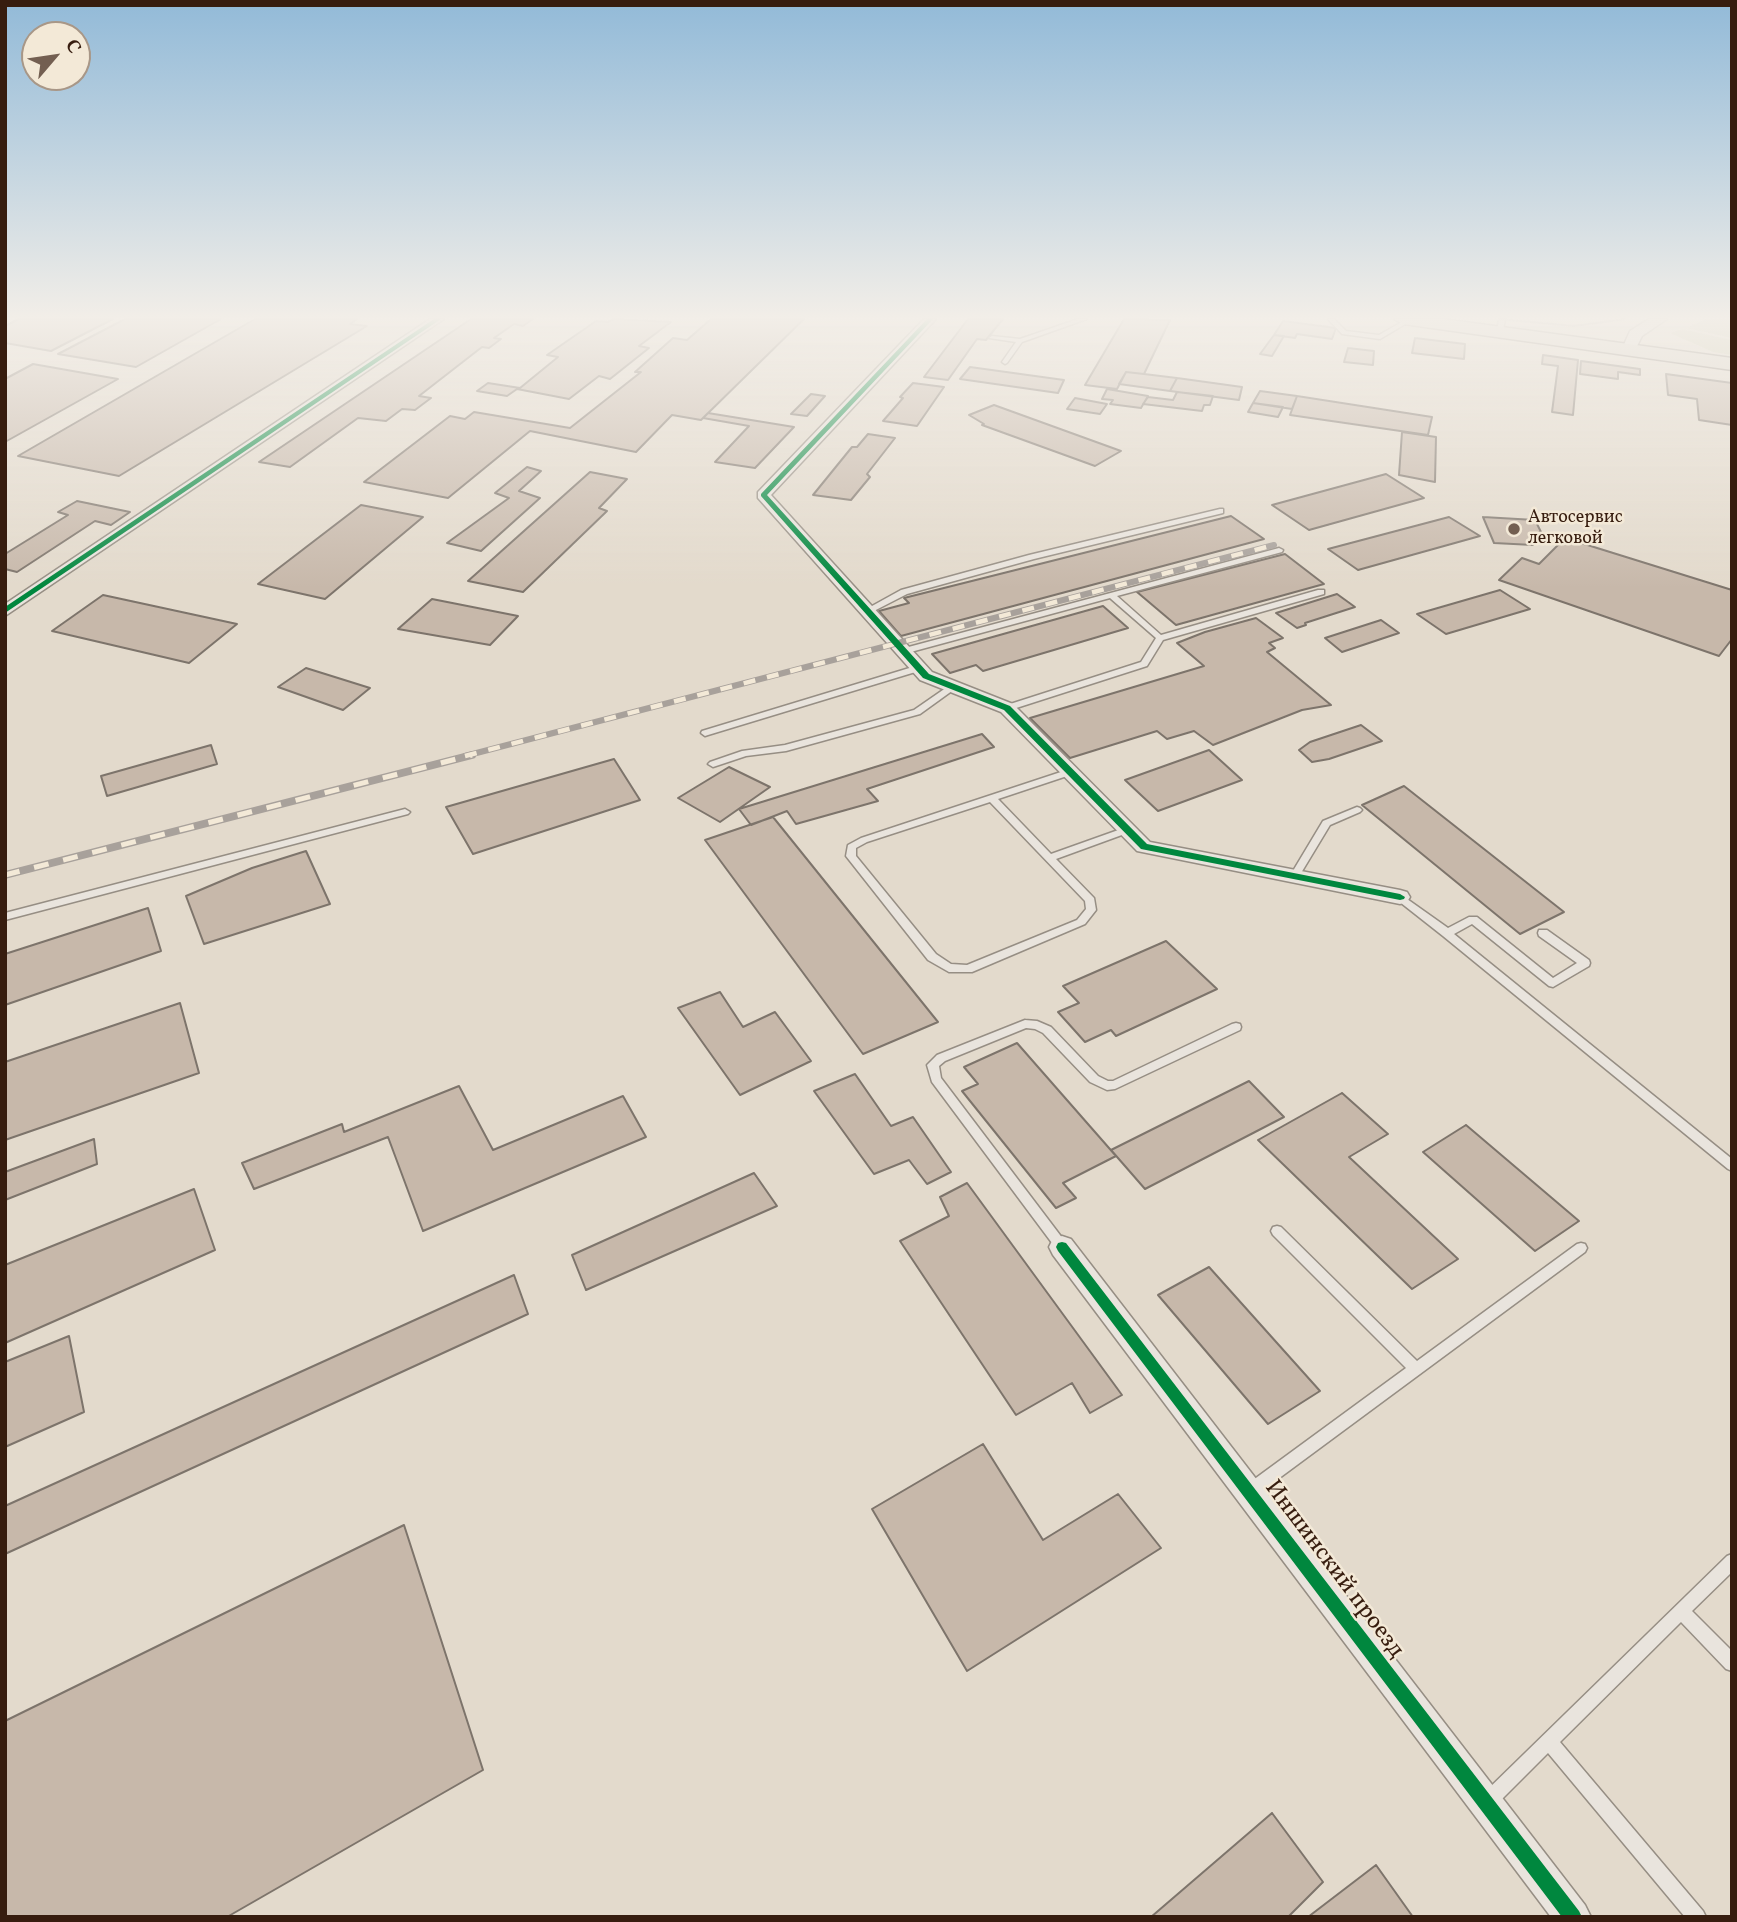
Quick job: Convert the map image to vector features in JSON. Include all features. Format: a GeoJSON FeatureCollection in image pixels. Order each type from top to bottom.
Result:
{"type":"FeatureCollection","features":[{"type":"Feature","properties":{"kind":"street"},"geometry":{"type":"LineString","coordinates":[[5,611],[305,409]]}},
{"type":"Feature","properties":{"kind":"street"},"geometry":{"type":"LineString","coordinates":[[844,409],[762,495],[926,676],[1007,708],[1144,847],[1401,897]]}},
{"type":"Feature","properties":{"kind":"street","name":"Иншинский проезд"},"geometry":{"type":"LineString","coordinates":[[1062,1247],[1573,1917]]}},
{"type":"Feature","properties":{"kind":"lane"},"geometry":{"type":"LineString","coordinates":[[867,611],[917,589],[1032,556],[1220,511]]}},
{"type":"Feature","properties":{"kind":"lane"},"geometry":{"type":"LineString","coordinates":[[904,651],[1279,550]]}},
{"type":"Feature","properties":{"kind":"lane"},"geometry":{"type":"LineString","coordinates":[[1007,708],[1144,664],[1160,638],[1321,592]]}},
{"type":"Feature","properties":{"kind":"lane"},"geometry":{"type":"LineString","coordinates":[[1111,595],[1160,638]]}},
{"type":"Feature","properties":{"kind":"lane"},"geometry":{"type":"LineString","coordinates":[[705,733],[919,668]]}},
{"type":"Feature","properties":{"kind":"lane"},"geometry":{"type":"LineString","coordinates":[[713,764],[745,753],[786,748],[917,712],[953,687]]}},
{"type":"Feature","properties":{"kind":"lane"},"geometry":{"type":"LineString","coordinates":[[992,798],[1090,900],[1091,910],[1081,922],[968,969],[949,968],[932,957],[851,856],[851,847],[863,840],[1070,772]]}},
{"type":"Feature","properties":{"kind":"lane"},"geometry":{"type":"LineString","coordinates":[[1295,876],[1326,822],[1357,810]]}},
{"type":"Feature","properties":{"kind":"lane"},"geometry":{"type":"LineString","coordinates":[[5,917],[405,812]]}},
{"type":"Feature","properties":{"kind":"lane"},"geometry":{"type":"LineString","coordinates":[[1049,858],[1127,830]]}},
{"type":"Feature","properties":{"kind":"lane"},"geometry":{"type":"LineString","coordinates":[[1401,897],[1732,1166]]}},
{"type":"Feature","properties":{"kind":"lane"},"geometry":{"type":"LineString","coordinates":[[1447,933],[1473,919],[1553,983],[1585,963],[1544,933]]}},
{"type":"Feature","properties":{"kind":"lane"},"geometry":{"type":"LineString","coordinates":[[1062,1247],[936,1079],[933,1065],[941,1058],[1025,1024],[1037,1025],[1047,1030],[1094,1079],[1107,1086],[1115,1085],[1236,1027]]}},
{"type":"Feature","properties":{"kind":"lane"},"geometry":{"type":"LineString","coordinates":[[1277,1231],[1416,1369]]}},
{"type":"Feature","properties":{"kind":"lane"},"geometry":{"type":"LineString","coordinates":[[1248,1493],[1581,1248]]}},
{"type":"Feature","properties":{"kind":"lane"},"geometry":{"type":"LineString","coordinates":[[1486,1804],[1732,1561]]}},
{"type":"Feature","properties":{"kind":"lane"},"geometry":{"type":"LineString","coordinates":[[1682,1611],[1732,1663]]}},
{"type":"Feature","properties":{"kind":"lane"},"geometry":{"type":"LineString","coordinates":[[1549,1741],[1698,1917]]}},
{"type":"Feature","properties":{"kind":"building"},"geometry":{"type":"Polygon","coordinates":[[[5,409],[65,409],[5,442],[5,409]]]}},
{"type":"Feature","properties":{"kind":"building"},"geometry":{"type":"Polygon","coordinates":[[[100,409],[230,409],[119,476],[18,456],[100,409]]]}},
{"type":"Feature","properties":{"kind":"building"},"geometry":{"type":"Polygon","coordinates":[[[338,409],[417,409],[402,409],[386,421],[358,418],[290,467],[259,462],[338,409]]]}},
{"type":"Feature","properties":{"kind":"building"},"geometry":{"type":"Polygon","coordinates":[[[594,409],[713,409],[701,420],[672,415],[636,452],[530,431],[448,498],[364,482],[450,416],[465,419],[474,412],[570,428],[594,409]]]}},
{"type":"Feature","properties":{"kind":"building"},"geometry":{"type":"Polygon","coordinates":[[[796,409],[814,409],[807,416],[791,414],[796,409]]]}},
{"type":"Feature","properties":{"kind":"building"},"geometry":{"type":"Polygon","coordinates":[[[894,409],[929,409],[917,426],[883,421],[894,409]]]}},
{"type":"Feature","properties":{"kind":"building"},"geometry":{"type":"Polygon","coordinates":[[[985,409],[1004,409],[1121,451],[1095,466],[982,425],[984,424],[969,415],[985,409]]]}},
{"type":"Feature","properties":{"kind":"building"},"geometry":{"type":"Polygon","coordinates":[[[1067,409],[1104,409],[1100,414],[1067,409]]]}},
{"type":"Feature","properties":{"kind":"building"},"geometry":{"type":"Polygon","coordinates":[[[1250,409],[1282,409],[1278,417],[1248,412],[1250,409]]]}},
{"type":"Feature","properties":{"kind":"building"},"geometry":{"type":"Polygon","coordinates":[[[1292,409],[1379,409],[1432,417],[1428,435],[1290,415],[1292,409]]]}},
{"type":"Feature","properties":{"kind":"building"},"geometry":{"type":"Polygon","coordinates":[[[1552,409],[1574,409],[1573,415],[1552,412],[1552,409]]]}},
{"type":"Feature","properties":{"kind":"building"},"geometry":{"type":"Polygon","coordinates":[[[1698,409],[1732,409],[1732,425],[1699,420],[1698,409]]]}},
{"type":"Feature","properties":{"kind":"building"},"geometry":{"type":"Polygon","coordinates":[[[708,413],[794,427],[755,468],[715,462],[749,426],[703,418],[708,413]]]}},
{"type":"Feature","properties":{"kind":"building"},"geometry":{"type":"Polygon","coordinates":[[[1402,432],[1436,437],[1435,482],[1399,475],[1402,432]]]}},
{"type":"Feature","properties":{"kind":"building"},"geometry":{"type":"Polygon","coordinates":[[[868,434],[895,438],[867,474],[870,477],[851,500],[813,495],[852,447],[857,447],[868,434]]]}},
{"type":"Feature","properties":{"kind":"building"},"geometry":{"type":"Polygon","coordinates":[[[527,467],[541,471],[519,491],[540,498],[481,551],[447,543],[509,498],[495,493],[527,467]]]}},
{"type":"Feature","properties":{"kind":"building"},"geometry":{"type":"Polygon","coordinates":[[[590,472],[627,479],[599,508],[607,511],[523,592],[468,581],[590,472]]]}},
{"type":"Feature","properties":{"kind":"building"},"geometry":{"type":"Polygon","coordinates":[[[1386,474],[1424,498],[1309,530],[1272,505],[1386,474]]]}},
{"type":"Feature","properties":{"kind":"building"},"geometry":{"type":"Polygon","coordinates":[[[77,501],[130,512],[111,525],[95,521],[17,572],[5,569],[5,554],[68,515],[58,512],[77,501]]]}},
{"type":"Feature","properties":{"kind":"building"},"geometry":{"type":"Polygon","coordinates":[[[361,505],[423,517],[325,599],[258,584],[361,505]]]}},
{"type":"Feature","properties":{"kind":"building"},"geometry":{"type":"Polygon","coordinates":[[[1231,516],[1264,539],[901,636],[879,611],[909,603],[904,598],[1231,516]]]}},
{"type":"Feature","properties":{"kind":"building"},"geometry":{"type":"Polygon","coordinates":[[[1449,517],[1480,536],[1358,570],[1328,549],[1449,517]]]}},
{"type":"Feature","properties":{"kind":"building","name":"Автосервис легковой"},"geometry":{"type":"Polygon","coordinates":[[[1483,517],[1535,520],[1544,538],[1530,537],[1533,545],[1494,543],[1483,517]]]}},
{"type":"Feature","properties":{"kind":"building"},"geometry":{"type":"Polygon","coordinates":[[[1565,538],[1732,590],[1732,639],[1719,656],[1499,580],[1522,558],[1539,564],[1565,538]]]}},
{"type":"Feature","properties":{"kind":"building"},"geometry":{"type":"Polygon","coordinates":[[[1285,554],[1324,584],[1176,625],[1137,592],[1285,554]]]}},
{"type":"Feature","properties":{"kind":"building"},"geometry":{"type":"Polygon","coordinates":[[[1500,590],[1530,609],[1446,634],[1417,614],[1500,590]]]}},
{"type":"Feature","properties":{"kind":"building"},"geometry":{"type":"Polygon","coordinates":[[[1337,594],[1355,607],[1297,628],[1276,613],[1337,594]]]}},
{"type":"Feature","properties":{"kind":"building"},"geometry":{"type":"Polygon","coordinates":[[[103,595],[237,624],[189,663],[52,631],[103,595]]]}},
{"type":"Feature","properties":{"kind":"building"},"geometry":{"type":"Polygon","coordinates":[[[432,599],[518,616],[490,645],[398,629],[432,599]]]}},
{"type":"Feature","properties":{"kind":"building"},"geometry":{"type":"Polygon","coordinates":[[[1103,606],[1128,628],[983,671],[976,665],[950,673],[932,654],[1103,606]]]}},
{"type":"Feature","properties":{"kind":"building"},"geometry":{"type":"Polygon","coordinates":[[[1256,618],[1283,638],[1269,643],[1275,648],[1267,652],[1331,705],[1302,710],[1213,745],[1194,731],[1167,739],[1157,731],[1070,758],[1030,718],[1204,666],[1177,643],[1256,618]]]}},
{"type":"Feature","properties":{"kind":"building"},"geometry":{"type":"Polygon","coordinates":[[[1381,620],[1399,633],[1342,652],[1325,638],[1381,620]]]}},
{"type":"Feature","properties":{"kind":"building"},"geometry":{"type":"Polygon","coordinates":[[[306,668],[370,688],[343,710],[278,687],[306,668]]]}},
{"type":"Feature","properties":{"kind":"building"},"geometry":{"type":"Polygon","coordinates":[[[1361,725],[1382,741],[1312,762],[1299,750],[1310,742],[1361,725]]]}},
{"type":"Feature","properties":{"kind":"building"},"geometry":{"type":"Polygon","coordinates":[[[982,734],[994,747],[867,789],[878,801],[796,824],[787,811],[751,825],[739,809],[982,734]]]}},
{"type":"Feature","properties":{"kind":"building"},"geometry":{"type":"Polygon","coordinates":[[[211,745],[217,764],[107,796],[101,776],[211,745]]]}},
{"type":"Feature","properties":{"kind":"building"},"geometry":{"type":"Polygon","coordinates":[[[1209,750],[1242,780],[1158,811],[1125,780],[1209,750]]]}},
{"type":"Feature","properties":{"kind":"building"},"geometry":{"type":"Polygon","coordinates":[[[614,759],[640,800],[473,854],[446,807],[614,759]]]}},
{"type":"Feature","properties":{"kind":"building"},"geometry":{"type":"Polygon","coordinates":[[[729,767],[770,787],[720,822],[678,798],[729,767]]]}},
{"type":"Feature","properties":{"kind":"building"},"geometry":{"type":"Polygon","coordinates":[[[1404,786],[1564,912],[1520,934],[1362,805],[1404,786]]]}},
{"type":"Feature","properties":{"kind":"building"},"geometry":{"type":"Polygon","coordinates":[[[773,817],[938,1022],[863,1054],[705,840],[773,817]]]}},
{"type":"Feature","properties":{"kind":"building"},"geometry":{"type":"Polygon","coordinates":[[[306,851],[330,904],[204,944],[186,896],[252,868],[306,851]]]}},
{"type":"Feature","properties":{"kind":"building"},"geometry":{"type":"Polygon","coordinates":[[[148,908],[161,951],[5,1005],[5,954],[148,908]]]}},
{"type":"Feature","properties":{"kind":"building"},"geometry":{"type":"Polygon","coordinates":[[[1166,941],[1217,989],[1116,1036],[1111,1030],[1085,1042],[1058,1012],[1079,1003],[1063,986],[1166,941]]]}},
{"type":"Feature","properties":{"kind":"building"},"geometry":{"type":"Polygon","coordinates":[[[720,992],[743,1027],[775,1012],[811,1061],[740,1095],[678,1008],[720,992]]]}},
{"type":"Feature","properties":{"kind":"building"},"geometry":{"type":"Polygon","coordinates":[[[180,1003],[199,1073],[5,1140],[5,1062],[180,1003]]]}},
{"type":"Feature","properties":{"kind":"building"},"geometry":{"type":"Polygon","coordinates":[[[1017,1043],[1116,1156],[1063,1183],[1076,1198],[1056,1208],[962,1091],[978,1084],[964,1067],[1017,1043]]]}},
{"type":"Feature","properties":{"kind":"building"},"geometry":{"type":"Polygon","coordinates":[[[855,1074],[891,1126],[913,1117],[951,1172],[927,1184],[909,1160],[874,1174],[814,1091],[855,1074]]]}},
{"type":"Feature","properties":{"kind":"building"},"geometry":{"type":"Polygon","coordinates":[[[1249,1081],[1284,1117],[1145,1189],[1111,1150],[1249,1081]]]}},
{"type":"Feature","properties":{"kind":"building"},"geometry":{"type":"Polygon","coordinates":[[[459,1086],[493,1150],[623,1096],[646,1137],[423,1231],[388,1137],[254,1189],[242,1163],[342,1124],[344,1132],[459,1086]]]}},
{"type":"Feature","properties":{"kind":"building"},"geometry":{"type":"Polygon","coordinates":[[[1342,1093],[1388,1134],[1349,1157],[1458,1259],[1412,1289],[1258,1140],[1342,1093]]]}},
{"type":"Feature","properties":{"kind":"building"},"geometry":{"type":"Polygon","coordinates":[[[1466,1125],[1579,1221],[1535,1251],[1423,1152],[1466,1125]]]}},
{"type":"Feature","properties":{"kind":"building"},"geometry":{"type":"Polygon","coordinates":[[[94,1139],[97,1164],[5,1200],[5,1172],[94,1139]]]}},
{"type":"Feature","properties":{"kind":"building"},"geometry":{"type":"Polygon","coordinates":[[[754,1173],[777,1206],[586,1290],[572,1255],[754,1173]]]}},
{"type":"Feature","properties":{"kind":"building"},"geometry":{"type":"Polygon","coordinates":[[[967,1183],[1122,1395],[1090,1413],[1072,1383],[1016,1415],[900,1241],[949,1216],[940,1197],[967,1183]]]}},
{"type":"Feature","properties":{"kind":"building"},"geometry":{"type":"Polygon","coordinates":[[[194,1189],[215,1250],[5,1343],[5,1265],[194,1189]]]}},
{"type":"Feature","properties":{"kind":"building"},"geometry":{"type":"Polygon","coordinates":[[[1209,1267],[1320,1391],[1268,1424],[1158,1295],[1209,1267]]]}},
{"type":"Feature","properties":{"kind":"building"},"geometry":{"type":"Polygon","coordinates":[[[514,1275],[528,1314],[5,1554],[5,1506],[514,1275]]]}},
{"type":"Feature","properties":{"kind":"building"},"geometry":{"type":"Polygon","coordinates":[[[69,1336],[84,1412],[5,1447],[5,1362],[69,1336]]]}},
{"type":"Feature","properties":{"kind":"building"},"geometry":{"type":"Polygon","coordinates":[[[983,1444],[1043,1540],[1118,1494],[1161,1548],[967,1671],[872,1509],[983,1444]]]}},
{"type":"Feature","properties":{"kind":"building"},"geometry":{"type":"Polygon","coordinates":[[[404,1525],[483,1770],[227,1917],[5,1917],[5,1721],[404,1525]]]}},
{"type":"Feature","properties":{"kind":"building"},"geometry":{"type":"Polygon","coordinates":[[[1272,1813],[1323,1882],[1288,1917],[1151,1917],[1272,1813]]]}},
{"type":"Feature","properties":{"kind":"building"},"geometry":{"type":"Polygon","coordinates":[[[1376,1865],[1413,1917],[1308,1917],[1376,1865]]]}},
{"type":"Feature","properties":{"kind":"railway"},"geometry":{"type":"LineString","coordinates":[[465,756],[1274,545]]}},
{"type":"Feature","properties":{"kind":"railway"},"geometry":{"type":"LineString","coordinates":[[5,875],[472,755]]}},
{"type":"Feature","properties":{"kind":"cycle path"},"geometry":{"type":"LineString","coordinates":[[5,611],[305,409]]}},
{"type":"Feature","properties":{"kind":"cycle path"},"geometry":{"type":"LineString","coordinates":[[845,409],[763,495],[926,676],[1007,708],[1144,847],[1400,897]]}},
{"type":"Feature","properties":{"kind":"cycle path"},"geometry":{"type":"LineString","coordinates":[[1062,1247],[1573,1917]]}},
{"type":"Feature","properties":{"kind":"place","name":"Автосервис легковой"},"geometry":{"type":"Point","coordinates":[1514,529]}}]}
